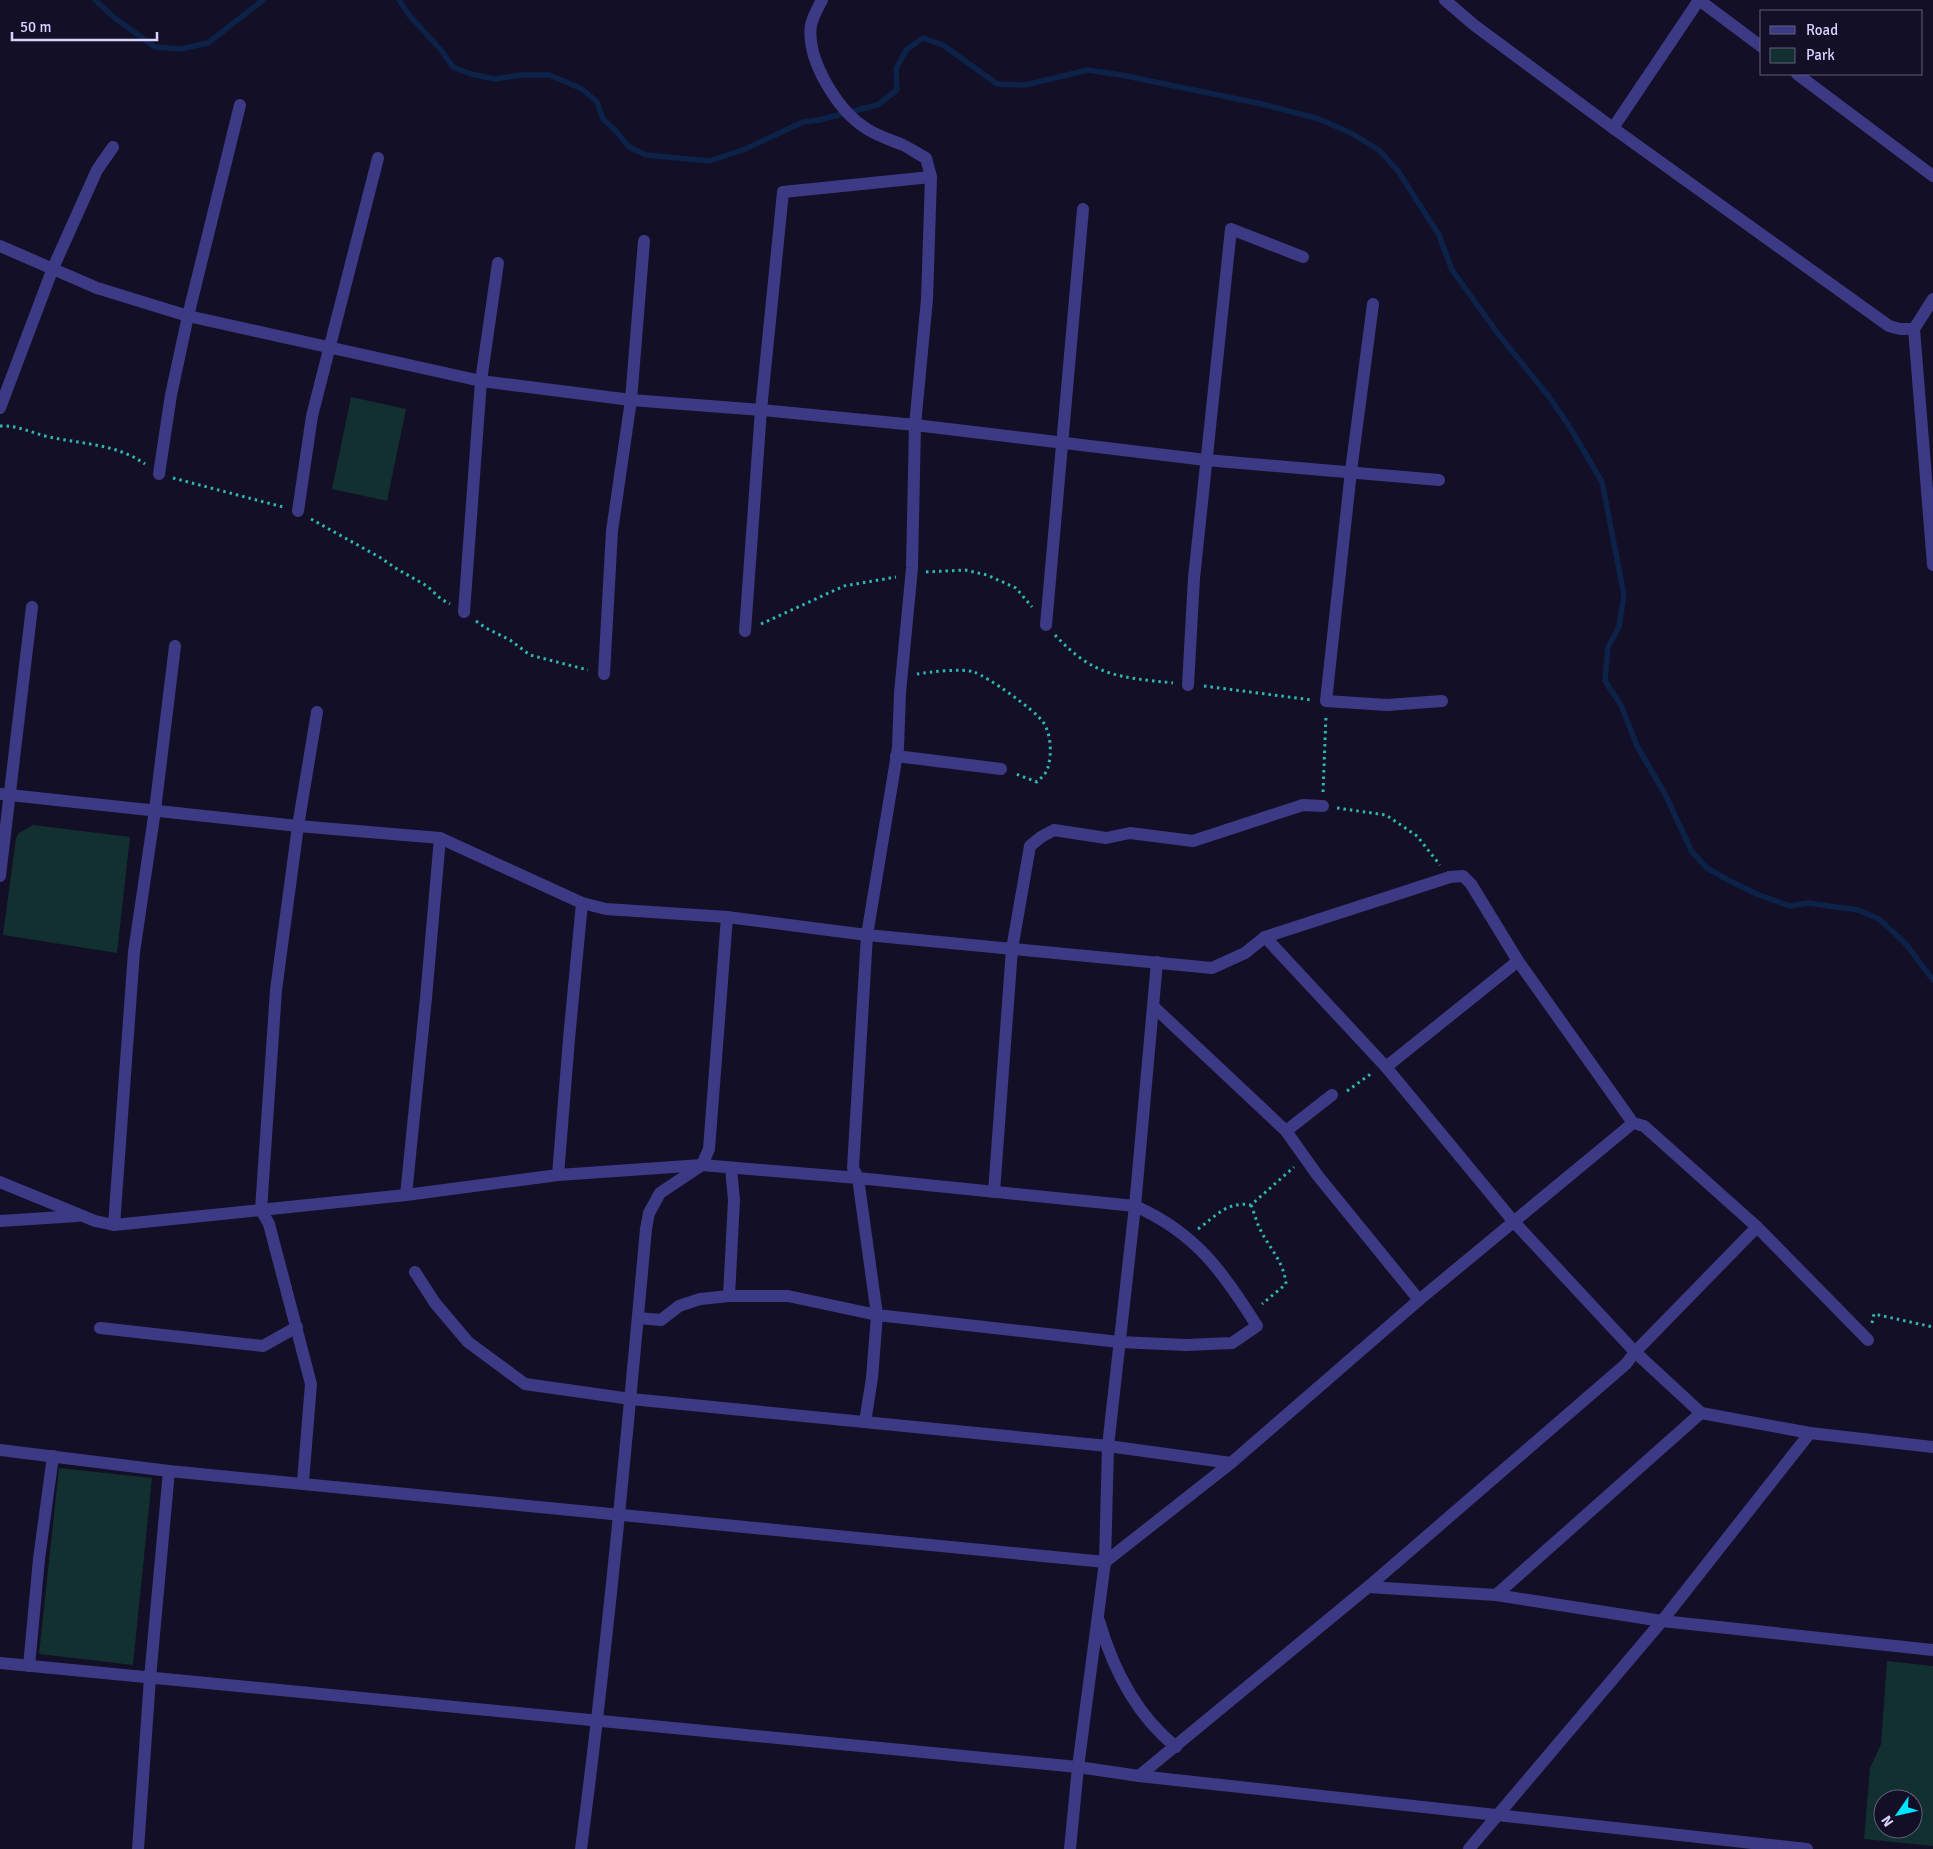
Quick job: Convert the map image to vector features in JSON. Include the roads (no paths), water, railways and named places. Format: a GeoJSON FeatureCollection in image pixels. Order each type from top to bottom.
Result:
{"type":"FeatureCollection","features":[{"type":"Feature","properties":{"kind":"street"},"geometry":{"type":"LineString","coordinates":[[822,0],[811,25],[811,44],[817,65],[828,86],[851,115],[866,128],[926,158],[932,177],[927,299],[915,426],[912,568],[901,675],[896,756],[867,936],[853,1168],[858,1178],[876,1315],[872,1378],[865,1422]]}},
{"type":"Feature","properties":{"kind":"street"},"geometry":{"type":"LineString","coordinates":[[1445,0],[1474,25],[1613,128],[1889,326],[1900,329],[1914,329]]}},
{"type":"Feature","properties":{"kind":"street"},"geometry":{"type":"LineString","coordinates":[[1613,128],[1699,0],[1760,46]]}},
{"type":"Feature","properties":{"kind":"street"},"geometry":{"type":"LineString","coordinates":[[1798,75],[1933,176]]}},
{"type":"Feature","properties":{"kind":"street"},"geometry":{"type":"LineString","coordinates":[[159,474],[171,395],[188,316],[240,105]]}},
{"type":"Feature","properties":{"kind":"street"},"geometry":{"type":"LineString","coordinates":[[0,408],[53,268],[97,170],[113,147]]}},
{"type":"Feature","properties":{"kind":"street"},"geometry":{"type":"LineString","coordinates":[[298,511],[312,416],[378,158]]}},
{"type":"Feature","properties":{"kind":"street"},"geometry":{"type":"LineString","coordinates":[[745,631],[761,410],[782,192],[932,177]]}},
{"type":"Feature","properties":{"kind":"street"},"geometry":{"type":"LineString","coordinates":[[1046,625],[1083,209]]}},
{"type":"Feature","properties":{"kind":"street"},"geometry":{"type":"LineString","coordinates":[[1188,685],[1194,578],[1231,229],[1303,257]]}},
{"type":"Feature","properties":{"kind":"street"},"geometry":{"type":"LineString","coordinates":[[604,674],[612,531],[631,400],[644,241]]}},
{"type":"Feature","properties":{"kind":"street"},"geometry":{"type":"LineString","coordinates":[[0,246],[97,288],[188,316],[480,381],[631,400],[761,410],[915,426],[1206,460],[1439,480]]}},
{"type":"Feature","properties":{"kind":"street"},"geometry":{"type":"LineString","coordinates":[[464,612],[480,381],[498,263]]}},
{"type":"Feature","properties":{"kind":"street"},"geometry":{"type":"LineString","coordinates":[[1933,300],[1914,329],[1933,565]]}},
{"type":"Feature","properties":{"kind":"street"},"geometry":{"type":"LineString","coordinates":[[1373,304],[1351,472],[1326,701],[1387,705],[1442,701]]}},
{"type":"Feature","properties":{"kind":"street"},"geometry":{"type":"LineString","coordinates":[[0,876],[5,794],[32,607]]}},
{"type":"Feature","properties":{"kind":"street"},"geometry":{"type":"LineString","coordinates":[[114,1225],[134,952],[156,810],[176,646]]}},
{"type":"Feature","properties":{"kind":"street"},"geometry":{"type":"LineString","coordinates":[[303,1482],[311,1384],[269,1224],[261,1210],[276,990],[298,826],[317,712]]}},
{"type":"Feature","properties":{"kind":"street"},"geometry":{"type":"LineString","coordinates":[[896,756],[1001,769]]}},
{"type":"Feature","properties":{"kind":"street"},"geometry":{"type":"LineString","coordinates":[[5,794],[298,826],[440,838],[582,903],[606,909],[727,916],[867,936],[1212,968],[1245,953],[1265,937],[1450,877],[1463,876],[1471,884],[1518,961],[1633,1123],[1644,1126],[1758,1227],[1868,1340]]}},
{"type":"Feature","properties":{"kind":"street"},"geometry":{"type":"LineString","coordinates":[[994,1192],[1012,949],[1030,846],[1054,830],[1106,838],[1130,834],[1193,841],[1304,806],[1323,806]]}},
{"type":"Feature","properties":{"kind":"street"},"geometry":{"type":"LineString","coordinates":[[406,1195],[440,838]]}},
{"type":"Feature","properties":{"kind":"street"},"geometry":{"type":"LineString","coordinates":[[558,1175],[582,903]]}},
{"type":"Feature","properties":{"kind":"street"},"geometry":{"type":"LineString","coordinates":[[581,1849],[598,1722],[649,1212],[660,1193],[702,1165],[709,1149],[727,916]]}},
{"type":"Feature","properties":{"kind":"street"},"geometry":{"type":"LineString","coordinates":[[1265,937],[1386,1067],[1514,1222],[1635,1352],[1702,1413],[1810,1433],[1933,1447]]}},
{"type":"Feature","properties":{"kind":"street"},"geometry":{"type":"LineString","coordinates":[[1386,1067],[1518,961]]}},
{"type":"Feature","properties":{"kind":"street"},"geometry":{"type":"LineString","coordinates":[[1070,1849],[1078,1767],[1105,1562],[1108,1446],[1135,1206],[1157,962]]}},
{"type":"Feature","properties":{"kind":"street"},"geometry":{"type":"LineString","coordinates":[[1154,1007],[1286,1131],[1418,1300]]}},
{"type":"Feature","properties":{"kind":"street"},"geometry":{"type":"LineString","coordinates":[[1286,1131],[1332,1095]]}},
{"type":"Feature","properties":{"kind":"street"},"geometry":{"type":"LineString","coordinates":[[0,1450],[168,1470],[1105,1562],[1231,1463],[1418,1300],[1633,1123]]}},
{"type":"Feature","properties":{"kind":"street"},"geometry":{"type":"LineString","coordinates":[[0,1182],[95,1221],[114,1225],[406,1195],[558,1175],[702,1165],[858,1178],[1135,1206],[1153,1214],[1187,1237],[1211,1259],[1228,1280],[1257,1326],[1232,1343],[1186,1346],[1119,1342],[876,1315],[788,1296],[728,1296],[693,1301],[679,1306],[661,1320],[638,1318]]}},
{"type":"Feature","properties":{"kind":"street"},"geometry":{"type":"LineString","coordinates":[[728,1296],[734,1200],[731,1168]]}},
{"type":"Feature","properties":{"kind":"street"},"geometry":{"type":"LineString","coordinates":[[0,1221],[82,1216]]}},
{"type":"Feature","properties":{"kind":"street"},"geometry":{"type":"LineString","coordinates":[[1140,1776],[1368,1587],[1626,1364],[1635,1352],[1758,1227]]}},
{"type":"Feature","properties":{"kind":"street"},"geometry":{"type":"LineString","coordinates":[[415,1272],[435,1303],[468,1342],[525,1384],[631,1399],[1108,1446],[1231,1463]]}},
{"type":"Feature","properties":{"kind":"street"},"geometry":{"type":"LineString","coordinates":[[100,1328],[263,1346],[297,1327]]}},
{"type":"Feature","properties":{"kind":"street"},"geometry":{"type":"LineString","coordinates":[[1496,1596],[1702,1413]]}},
{"type":"Feature","properties":{"kind":"street"},"geometry":{"type":"LineString","coordinates":[[1469,1849],[1662,1621],[1810,1433]]}},
{"type":"Feature","properties":{"kind":"street"},"geometry":{"type":"LineString","coordinates":[[29,1666],[38,1559],[53,1456]]}},
{"type":"Feature","properties":{"kind":"street"},"geometry":{"type":"LineString","coordinates":[[138,1849],[150,1678],[168,1470]]}},
{"type":"Feature","properties":{"kind":"street"},"geometry":{"type":"LineString","coordinates":[[1368,1587],[1496,1596],[1662,1621],[1933,1650]]}},
{"type":"Feature","properties":{"kind":"street"},"geometry":{"type":"LineString","coordinates":[[1098,1616],[1106,1645],[1136,1704],[1160,1734],[1176,1746]]}},
{"type":"Feature","properties":{"kind":"street"},"geometry":{"type":"LineString","coordinates":[[0,1663],[1078,1767],[1140,1776],[1807,1849]]}},
{"type":"Feature","properties":{"kind":"waterway"},"geometry":{"type":"LineString","coordinates":[[95,0],[116,19],[155,47],[181,49],[208,43],[263,0]]}},
{"type":"Feature","properties":{"kind":"waterway"},"geometry":{"type":"LineString","coordinates":[[399,0],[409,15],[441,50],[453,67],[471,74],[495,79],[522,75],[549,75],[582,89],[597,102],[603,119],[629,147],[646,155],[709,161],[743,150],[803,122],[819,120],[877,105],[897,90],[896,69],[906,50],[923,38],[943,45],[997,84],[1025,85],[1088,70],[1121,75],[1262,104],[1319,119],[1351,133],[1379,150],[1398,171],[1439,235],[1452,270],[1499,335],[1550,398],[1571,429],[1602,482],[1624,595],[1619,627],[1608,647],[1605,681],[1621,705],[1637,746],[1665,794],[1692,852],[1707,868],[1759,895],[1790,906],[1808,903],[1858,910],[1879,919],[1905,943],[1933,980]]}}]}
